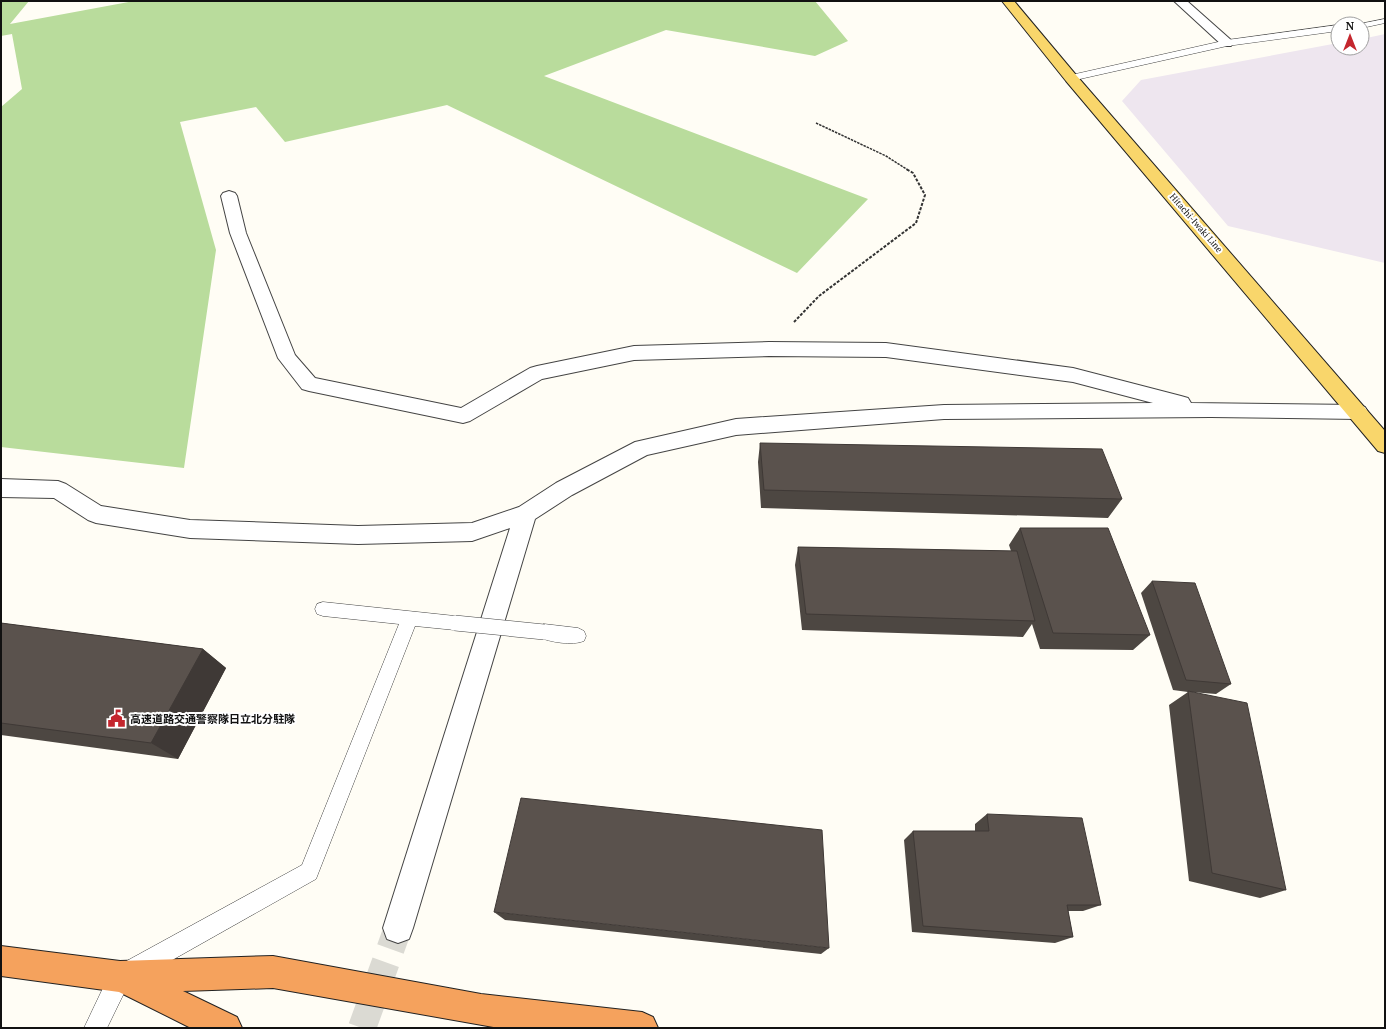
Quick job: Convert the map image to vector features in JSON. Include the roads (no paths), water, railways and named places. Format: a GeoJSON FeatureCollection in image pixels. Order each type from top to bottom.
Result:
{"type":"FeatureCollection","features":[{"type":"Feature","properties":{"kind":"highway"},"geometry":{"type":"LineString","coordinates":[[1,961],[120,977],[273,972],[481,1010],[642,1028]]}},
{"type":"Feature","properties":{"kind":"highway"},"geometry":{"type":"LineString","coordinates":[[120,977],[226,1028]]}},
{"type":"Feature","properties":{"kind":"main road","name":"Hitachi-Iwaki Line"},"geometry":{"type":"LineString","coordinates":[[1008,1],[1071,78],[1385,445]]}},
{"type":"Feature","properties":{"kind":"street"},"geometry":{"type":"LineString","coordinates":[[1180,1],[1227,43]]}},
{"type":"Feature","properties":{"kind":"street"},"geometry":{"type":"LineString","coordinates":[[229,196],[238,233],[287,358],[309,384],[463,416],[537,373],[634,353],[769,349],[886,350],[1065,374],[1211,410]]}},
{"type":"Feature","properties":{"kind":"street"},"geometry":{"type":"LineString","coordinates":[[1,488],[58,490],[96,514],[190,529],[358,535],[472,532],[526,514],[564,489],[642,448],[736,426],[944,412],[1211,410],[1358,412]]}},
{"type":"Feature","properties":{"kind":"street"},"geometry":{"type":"LineString","coordinates":[[398,928],[526,514]]}},
{"type":"Feature","properties":{"kind":"lane"},"geometry":{"type":"LineString","coordinates":[[1370,24],[1385,21]]}},
{"type":"Feature","properties":{"kind":"lane"},"geometry":{"type":"LineString","coordinates":[[1071,78],[1227,43],[1330,29]]}},
{"type":"Feature","properties":{"kind":"lane"},"geometry":{"type":"LineString","coordinates":[[323,609],[578,636]]}},
{"type":"Feature","properties":{"kind":"lane"},"geometry":{"type":"LineString","coordinates":[[95,1028],[120,977],[309,872],[410,618]]}},
{"type":"Feature","properties":{"kind":"tunnel"},"geometry":{"type":"LineString","coordinates":[[362,1028],[398,928]]}},
{"type":"Feature","properties":{"kind":"place","name":"高速道路交通警察隊日立北分駐隊"},"geometry":{"type":"Point","coordinates":[117,719]}}]}
